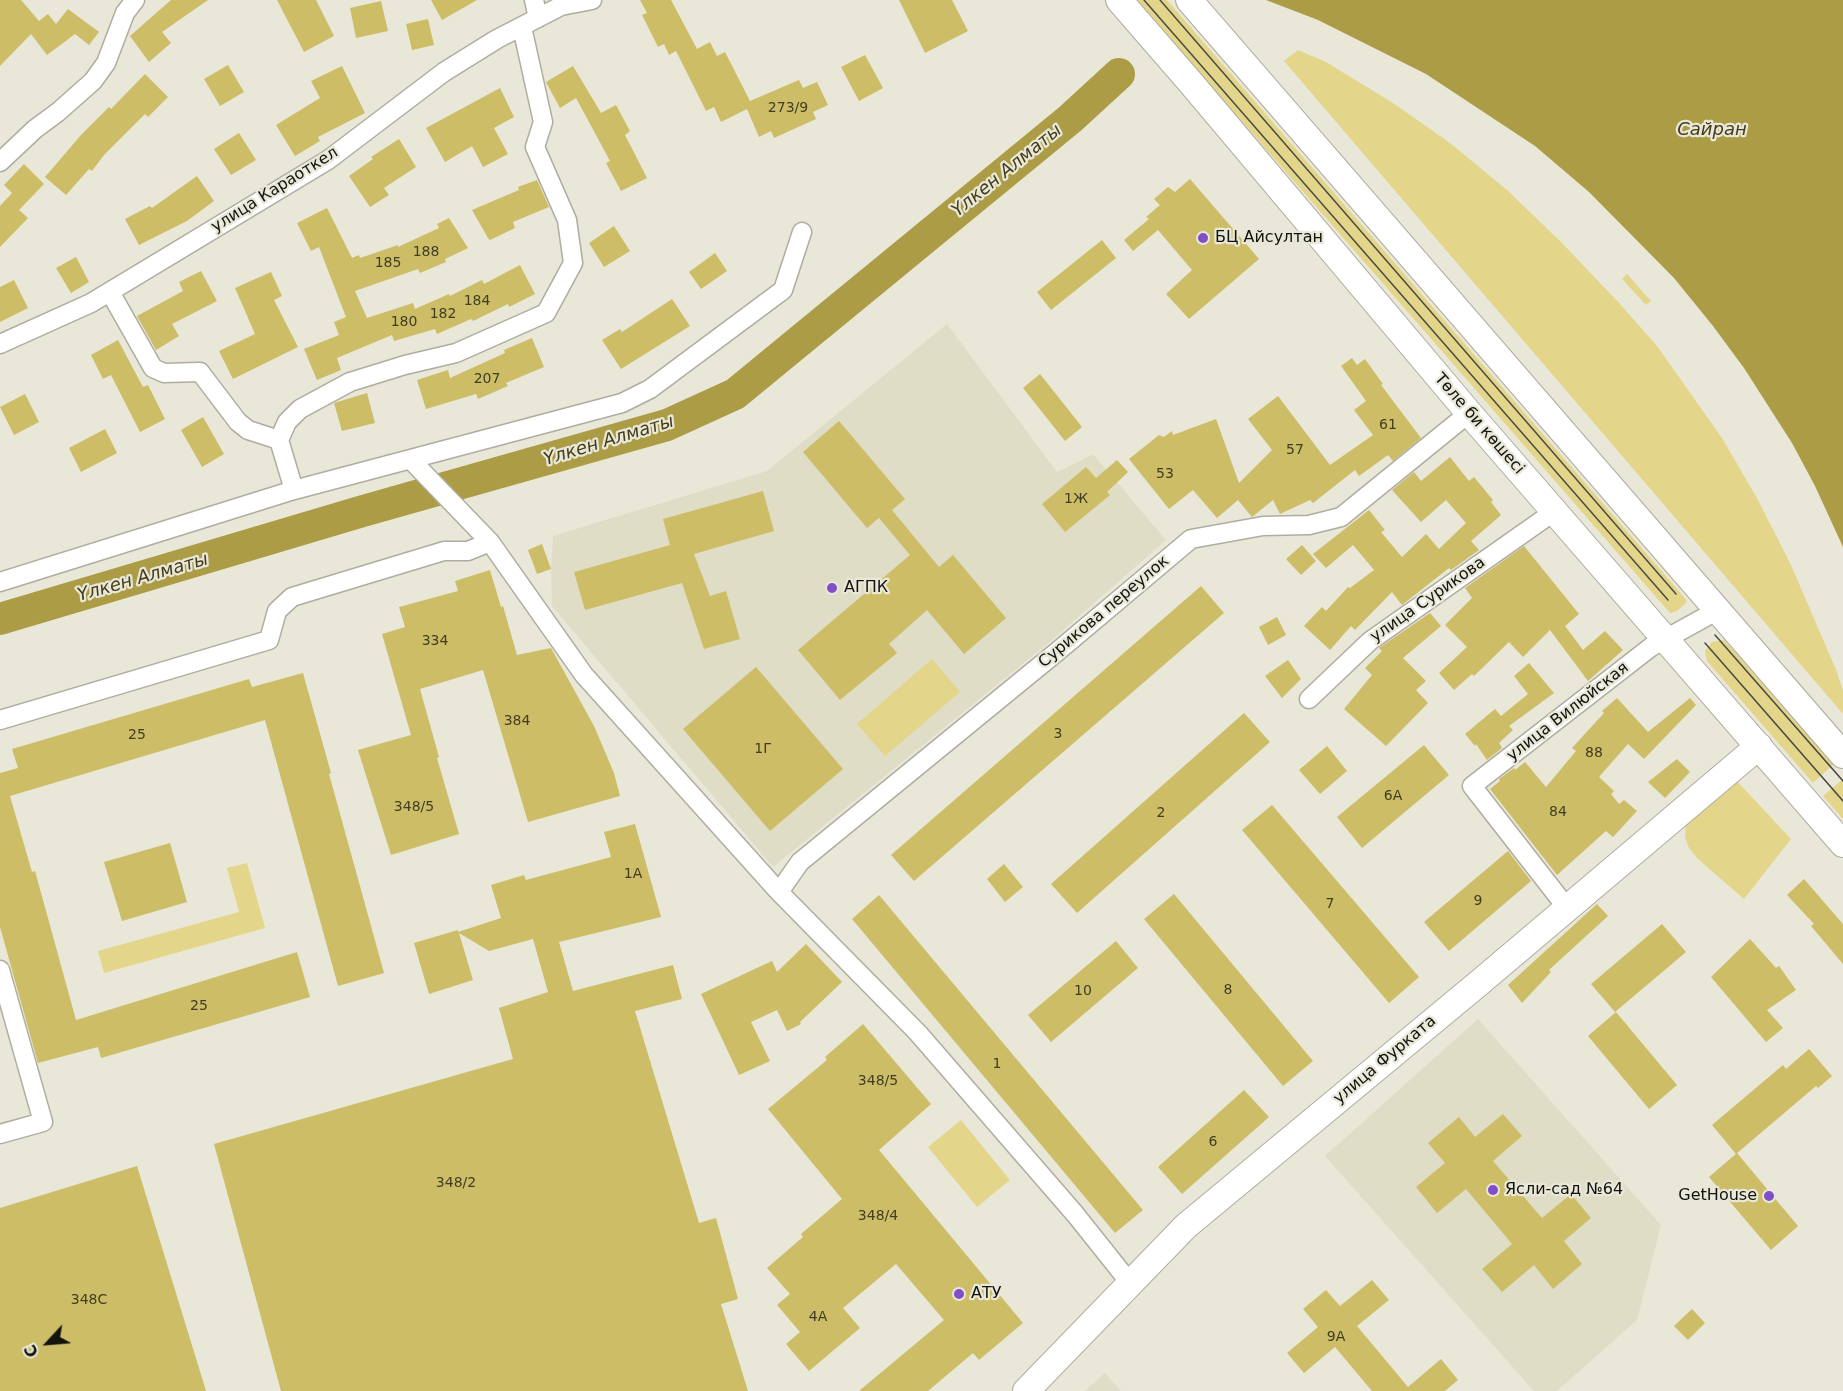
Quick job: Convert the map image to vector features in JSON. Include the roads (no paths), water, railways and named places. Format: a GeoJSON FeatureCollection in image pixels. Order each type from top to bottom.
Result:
{"type":"FeatureCollection","features":[{"type":"Feature","properties":{"kind":"main road","name":"Төле би көшесі"},"geometry":{"type":"LineString","coordinates":[[1119,0],[1469,413],[1843,844]]}},
{"type":"Feature","properties":{"kind":"main road"},"geometry":{"type":"LineString","coordinates":[[1189,0],[1843,755]]}},
{"type":"Feature","properties":{"kind":"main road","name":"улица Фурката"},"geometry":{"type":"LineString","coordinates":[[1026,1391],[1186,1226],[1759,746]]}},
{"type":"Feature","properties":{"kind":"street"},"geometry":{"type":"LineString","coordinates":[[0,162],[28,135],[93,81],[106,63],[125,13],[135,0]]}},
{"type":"Feature","properties":{"kind":"street","name":"улица Караоткел"},"geometry":{"type":"LineString","coordinates":[[0,344],[91,303],[328,160],[444,72],[496,39],[522,27],[536,9],[592,0]]}},
{"type":"Feature","properties":{"kind":"street"},"geometry":{"type":"LineString","coordinates":[[294,490],[279,440],[287,423],[300,409],[350,382],[405,365],[456,353],[546,313],[573,263],[567,220],[535,147],[543,122],[522,27]]}},
{"type":"Feature","properties":{"kind":"street"},"geometry":{"type":"LineString","coordinates":[[0,582],[294,490],[622,403],[650,389],[783,290],[802,232]]}},
{"type":"Feature","properties":{"kind":"street"},"geometry":{"type":"LineString","coordinates":[[110,292],[153,368],[164,373],[200,372],[238,422],[248,430],[279,440]]}},
{"type":"Feature","properties":{"kind":"street","name":"Сурикова переулок"},"geometry":{"type":"LineString","coordinates":[[779,892],[800,862],[1191,539],[1263,526],[1309,525],[1341,517],[1469,413]]}},
{"type":"Feature","properties":{"kind":"street"},"geometry":{"type":"LineString","coordinates":[[411,460],[490,542],[584,675],[779,892],[918,1033],[1075,1214],[1130,1283]]}},
{"type":"Feature","properties":{"kind":"street","name":"улица Сурикова"},"geometry":{"type":"LineString","coordinates":[[1309,699],[1370,641],[1555,511]]}},
{"type":"Feature","properties":{"kind":"street"},"geometry":{"type":"LineString","coordinates":[[0,720],[269,640],[277,611],[292,597],[444,551],[468,551],[490,542]]}},
{"type":"Feature","properties":{"kind":"street","name":"улица Вилюйская"},"geometry":{"type":"LineString","coordinates":[[1567,908],[1472,786],[1651,647],[1718,610]]}},
{"type":"Feature","properties":{"kind":"street"},"geometry":{"type":"LineString","coordinates":[[0,970],[43,1122],[0,1134]]}},
{"type":"Feature","properties":{"kind":"water","name":"Сайран"},"geometry":{"type":"Polygon","coordinates":[[[1266,0],[1843,0],[1843,547],[1792,443],[1744,368],[1674,278],[1589,192],[1535,146],[1426,74],[1318,20],[1266,0]]]}},
{"type":"Feature","properties":{"kind":"waterway","name":"Үлкен Алматы"},"geometry":{"type":"LineString","coordinates":[[0,619],[363,511],[667,425],[735,394],[1070,119],[1119,74]]}},
{"type":"Feature","properties":{"kind":"tram line"},"geometry":{"type":"LineString","coordinates":[[1144,0],[1668,600]]}},
{"type":"Feature","properties":{"kind":"tram line"},"geometry":{"type":"LineString","coordinates":[[1160,0],[1676,594]]}},
{"type":"Feature","properties":{"kind":"tram line"},"geometry":{"type":"LineString","coordinates":[[1715,635],[1843,781]]}},
{"type":"Feature","properties":{"kind":"tram line"},"geometry":{"type":"LineString","coordinates":[[1705,643],[1843,801]]}},
{"type":"Feature","properties":{"kind":"place","name":"БЦ Айсултан"},"geometry":{"type":"Point","coordinates":[1203,238]}},
{"type":"Feature","properties":{"kind":"place","name":"АГПК"},"geometry":{"type":"Point","coordinates":[832,588]}},
{"type":"Feature","properties":{"kind":"place","name":"Ясли-сад №64"},"geometry":{"type":"Point","coordinates":[1493,1190]}},
{"type":"Feature","properties":{"kind":"place","name":"GetHouse"},"geometry":{"type":"Point","coordinates":[1769,1196]}},
{"type":"Feature","properties":{"kind":"place","name":"АТУ"},"geometry":{"type":"Point","coordinates":[959,1294]}}]}
